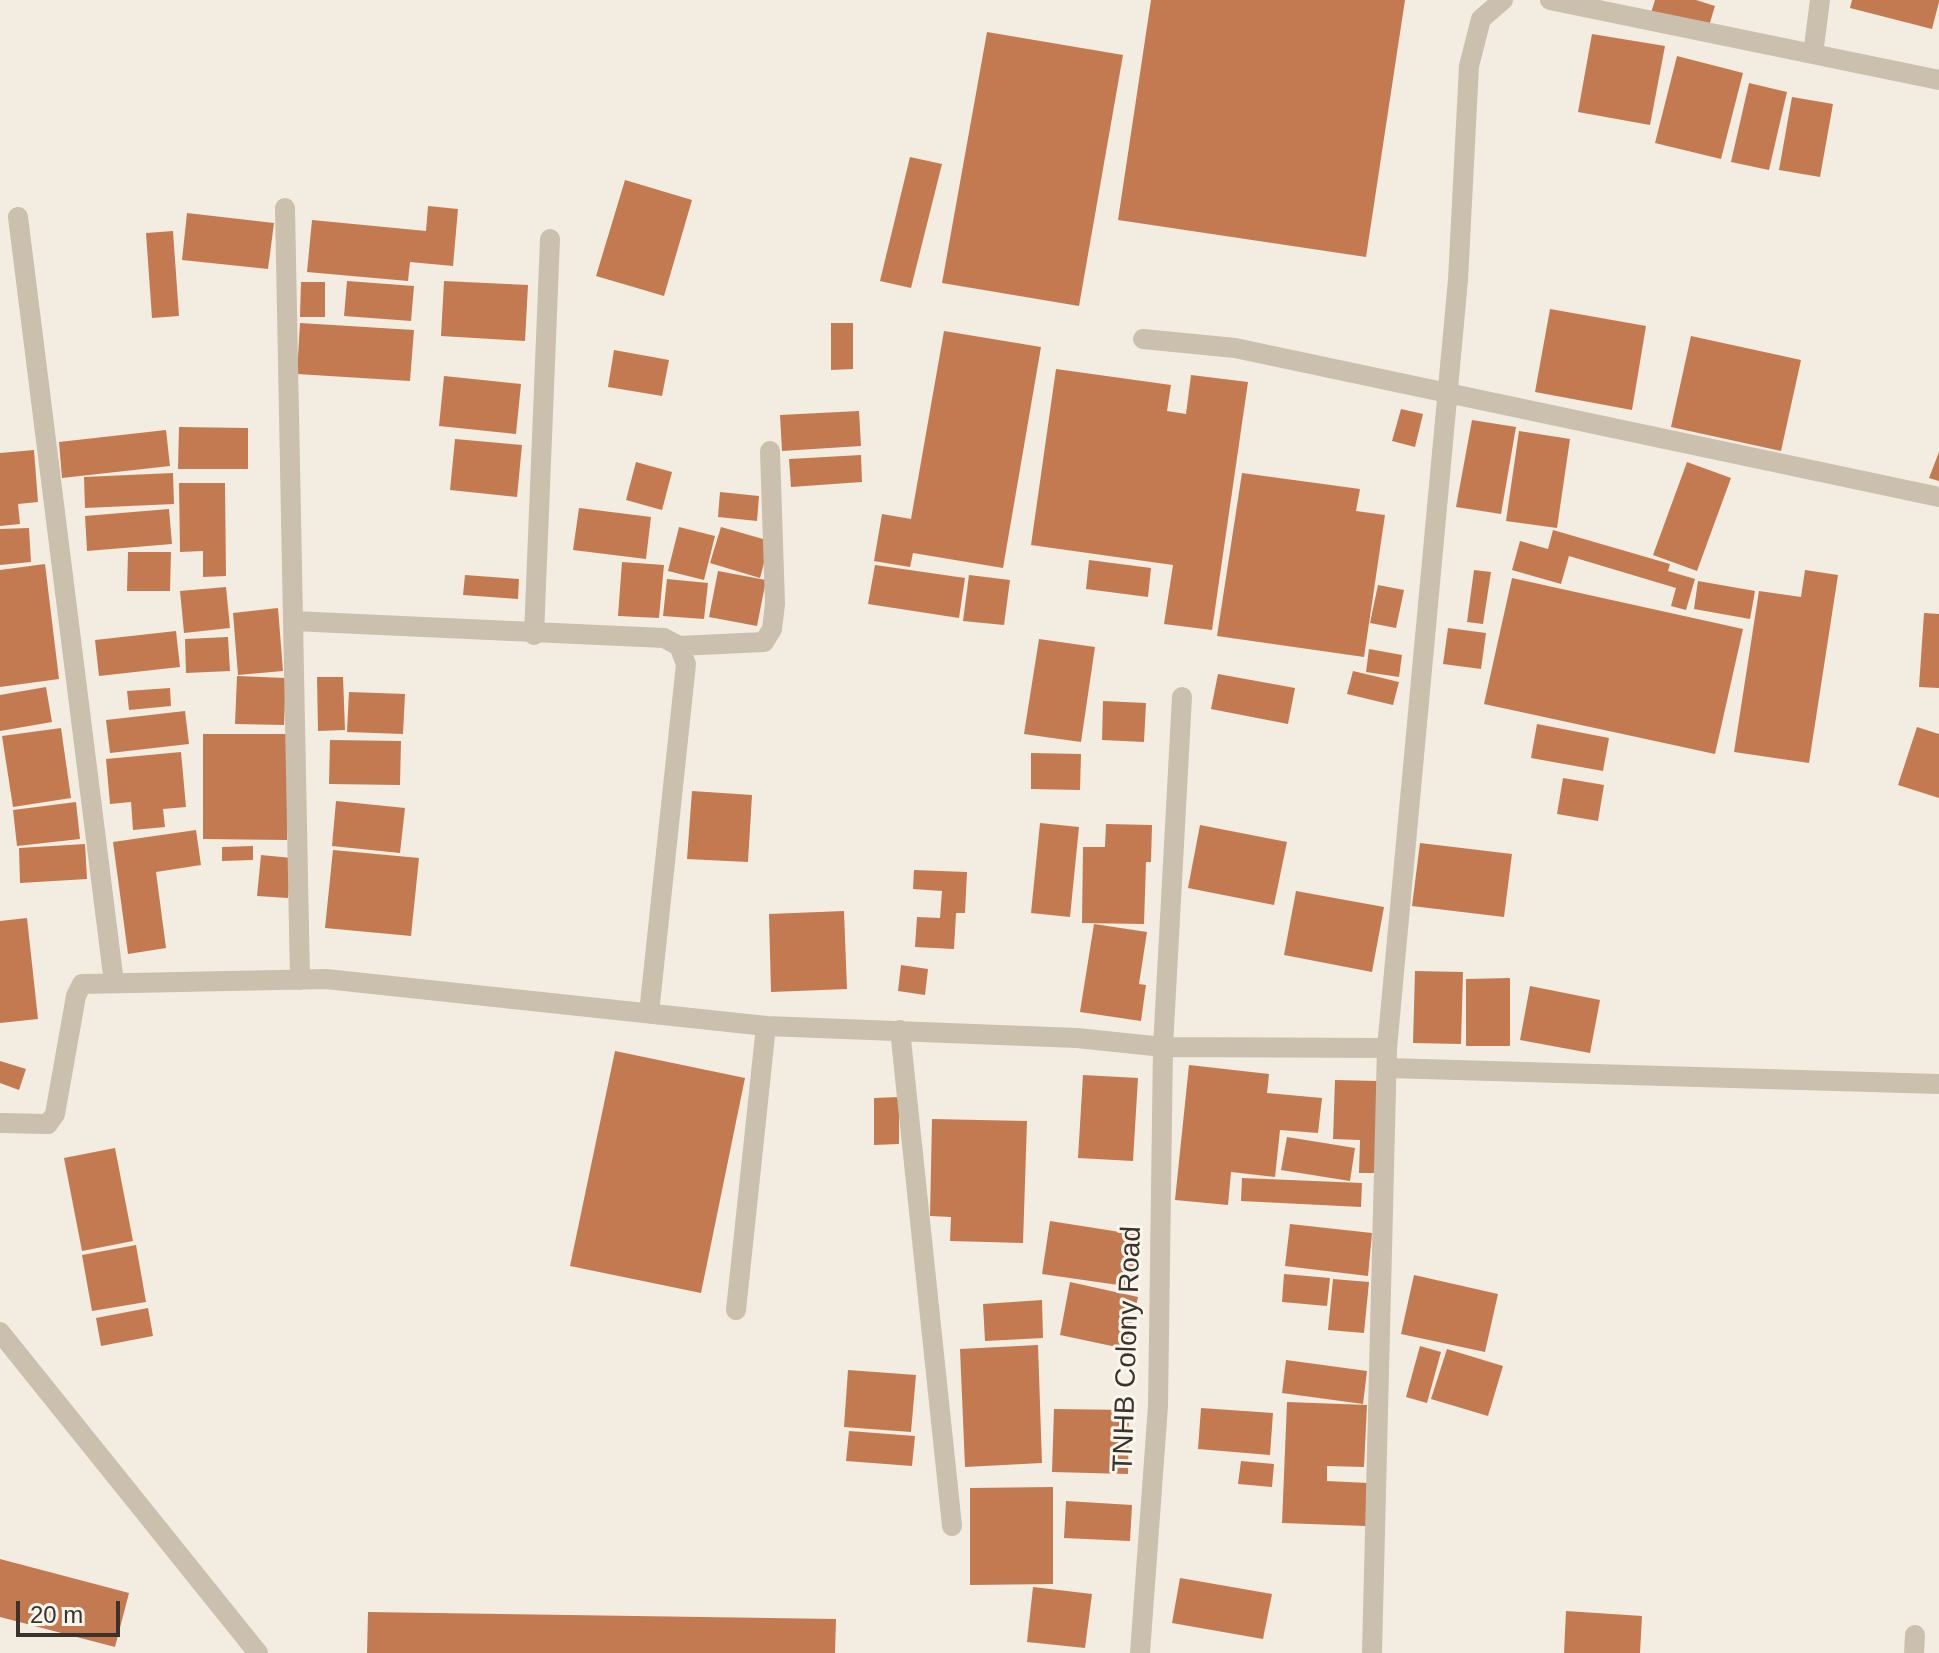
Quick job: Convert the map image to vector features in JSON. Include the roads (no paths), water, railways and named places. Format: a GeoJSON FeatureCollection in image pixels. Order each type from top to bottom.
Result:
{"type":"FeatureCollection","features":[{"type":"Feature","properties":{"kind":"street"},"geometry":{"type":"LineString","coordinates":[[1372,1653],[1387,1058],[1458,280],[1469,66],[1481,19],[1503,0]]}},
{"type":"Feature","properties":{"kind":"street"},"geometry":{"type":"LineString","coordinates":[[1550,0],[1603,5],[1939,80]]}},
{"type":"Feature","properties":{"kind":"street"},"geometry":{"type":"LineString","coordinates":[[1813,54],[1820,0]]}},
{"type":"Feature","properties":{"kind":"street"},"geometry":{"type":"LineString","coordinates":[[285,208],[300,980]]}},
{"type":"Feature","properties":{"kind":"street"},"geometry":{"type":"LineString","coordinates":[[18,217],[114,983]]}},
{"type":"Feature","properties":{"kind":"street"},"geometry":{"type":"LineString","coordinates":[[534,635],[550,239]]}},
{"type":"Feature","properties":{"kind":"street"},"geometry":{"type":"LineString","coordinates":[[1143,339],[1235,348],[1939,497]]}},
{"type":"Feature","properties":{"kind":"street"},"geometry":{"type":"LineString","coordinates":[[293,621],[534,635],[664,638],[679,646],[764,642],[772,629],[775,604],[770,451]]}},
{"type":"Feature","properties":{"kind":"street"},"geometry":{"type":"LineString","coordinates":[[649,1013],[686,664],[679,646]]}},
{"type":"Feature","properties":{"kind":"street","name":"TNHB Colony Road"},"geometry":{"type":"LineString","coordinates":[[1140,1653],[1158,1406],[1163,1047],[1182,697]]}},
{"type":"Feature","properties":{"kind":"street"},"geometry":{"type":"LineString","coordinates":[[0,1123],[48,1124],[55,1114],[76,996],[82,984],[114,983],[326,979],[766,1026],[1077,1038],[1163,1047],[1939,1084]]}},
{"type":"Feature","properties":{"kind":"street"},"geometry":{"type":"LineString","coordinates":[[736,1310],[766,1026]]}},
{"type":"Feature","properties":{"kind":"street"},"geometry":{"type":"LineString","coordinates":[[900,1030],[952,1526]]}},
{"type":"Feature","properties":{"kind":"street"},"geometry":{"type":"LineString","coordinates":[[0,1332],[258,1653]]}}]}
